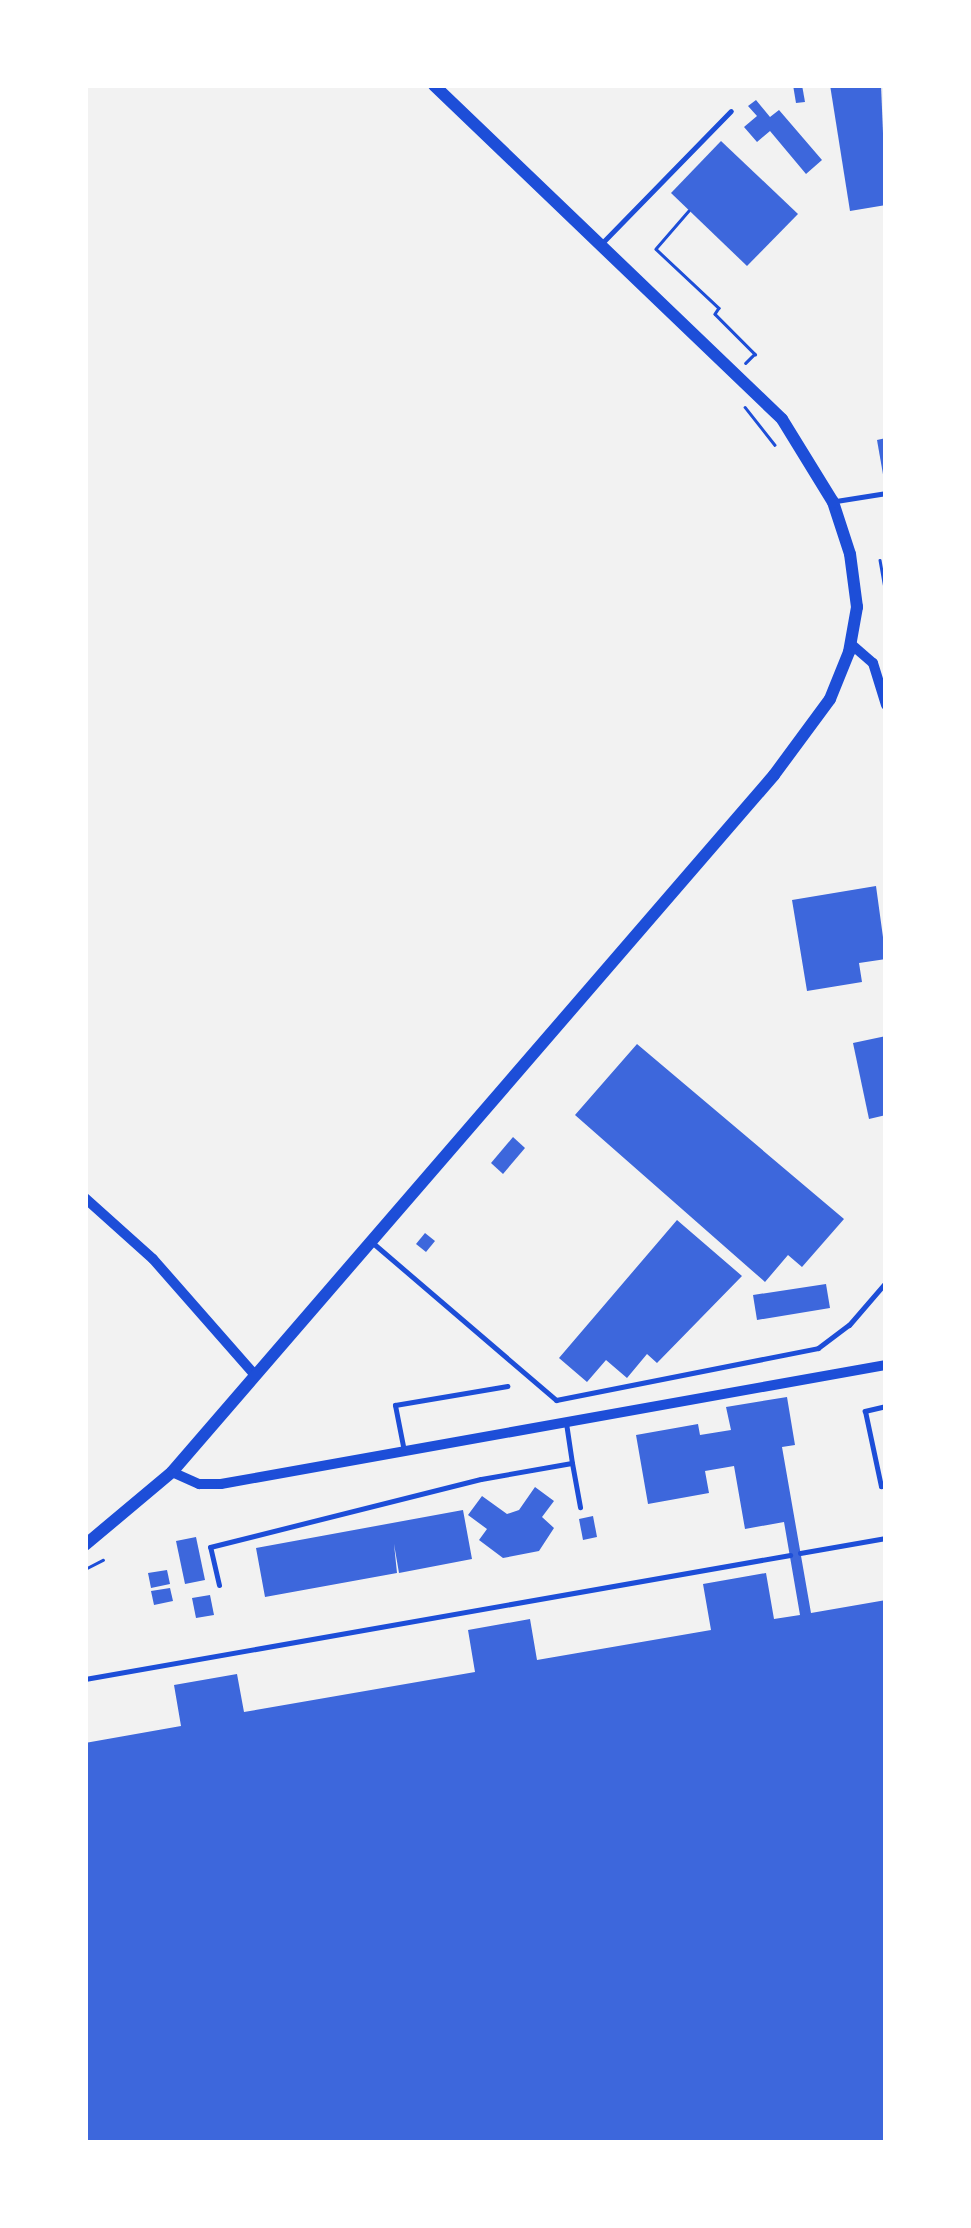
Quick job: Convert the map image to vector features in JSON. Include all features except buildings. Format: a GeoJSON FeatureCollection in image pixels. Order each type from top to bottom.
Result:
{"type":"FeatureCollection","features":[{"type":"Feature","properties":{"kind":"street"},"geometry":{"type":"LineString","coordinates":[[85,1545],[172,1472],[774,774],[830,699],[851,644],[857,606],[833,502],[805,450],[738,370],[434,85]]}},
{"type":"Feature","properties":{"kind":"street"},"geometry":{"type":"LineString","coordinates":[[851,644],[873,663],[886,705]]}},
{"type":"Feature","properties":{"kind":"street"},"geometry":{"type":"LineString","coordinates":[[85,1198],[153,1259],[256,1376]]}},
{"type":"Feature","properties":{"kind":"street"},"geometry":{"type":"LineString","coordinates":[[172,1472],[199,1484],[221,1484],[886,1365]]}},
{"type":"Feature","properties":{"kind":"lane"},"geometry":{"type":"LineString","coordinates":[[600,244],[731,111]]}},
{"type":"Feature","properties":{"kind":"lane"},"geometry":{"type":"LineString","coordinates":[[833,502],[886,493]]}},
{"type":"Feature","properties":{"kind":"lane"},"geometry":{"type":"LineString","coordinates":[[371,1241],[556,1400],[818,1348],[886,1282]]}},
{"type":"Feature","properties":{"kind":"lane"},"geometry":{"type":"LineString","coordinates":[[404,1451],[395,1405],[506,1386]]}},
{"type":"Feature","properties":{"kind":"lane"},"geometry":{"type":"LineString","coordinates":[[886,1406],[865,1411],[881,1486],[886,1485]]}},
{"type":"Feature","properties":{"kind":"lane"},"geometry":{"type":"LineString","coordinates":[[566,1424],[580,1507]]}},
{"type":"Feature","properties":{"kind":"lane"},"geometry":{"type":"LineString","coordinates":[[218,1585],[210,1546],[480,1479],[572,1463]]}},
{"type":"Feature","properties":{"kind":"lane"},"geometry":{"type":"LineString","coordinates":[[800,1553],[886,1538]]}},
{"type":"Feature","properties":{"kind":"lane"},"geometry":{"type":"LineString","coordinates":[[85,1679],[790,1555]]}},
{"type":"Feature","properties":{"kind":"path"},"geometry":{"type":"LineString","coordinates":[[690,211],[656,249],[719,308],[715,314],[755,354],[738,370]]}},
{"type":"Feature","properties":{"kind":"path"},"geometry":{"type":"LineString","coordinates":[[738,396],[775,445]]}},
{"type":"Feature","properties":{"kind":"path"},"geometry":{"type":"LineString","coordinates":[[880,560],[886,595]]}},
{"type":"Feature","properties":{"kind":"path"},"geometry":{"type":"LineString","coordinates":[[85,1569],[103,1560]]}}]}
